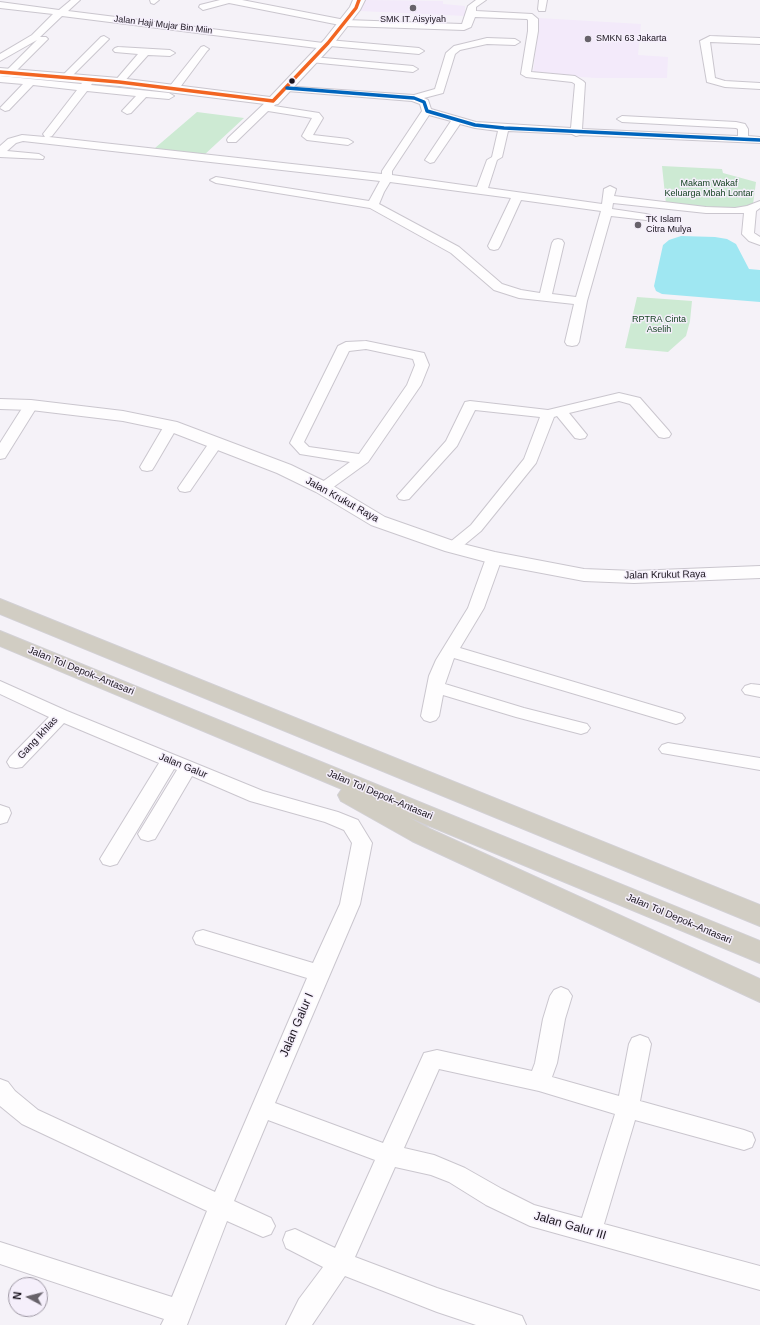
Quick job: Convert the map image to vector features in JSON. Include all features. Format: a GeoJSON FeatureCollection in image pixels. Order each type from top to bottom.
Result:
{"type":"FeatureCollection","features":[{"type":"Feature","properties":{"kind":"highway"},"geometry":{"type":"LineString","coordinates":[[0,606],[760,916]]}},
{"type":"Feature","properties":{"kind":"highway","name":"Jalan Tol Depok–Antasari"},"geometry":{"type":"LineString","coordinates":[[0,638],[760,952]]}},
{"type":"Feature","properties":{"kind":"highway"},"geometry":{"type":"LineString","coordinates":[[266,747],[421,835],[760,991]]}},
{"type":"Feature","properties":{"kind":"street"},"geometry":{"type":"LineString","coordinates":[[0,58],[35,37],[76,0]]}},
{"type":"Feature","properties":{"kind":"street"},"geometry":{"type":"LineString","coordinates":[[203,8],[229,0],[348,19],[464,27],[468,25],[472,6],[482,0]]}},
{"type":"Feature","properties":{"kind":"street"},"geometry":{"type":"LineString","coordinates":[[232,140],[270,105],[313,60],[348,19],[356,8],[359,0]]}},
{"type":"Feature","properties":{"kind":"street","name":"Jalan Haji Mujar Bin Miin"},"geometry":{"type":"LineString","coordinates":[[0,5],[327,44],[419,51]]}},
{"type":"Feature","properties":{"kind":"street"},"geometry":{"type":"LineString","coordinates":[[317,8],[348,19]]}},
{"type":"Feature","properties":{"kind":"street"},"geometry":{"type":"LineString","coordinates":[[471,14],[529,16],[533,19],[533,31],[526,74],[575,78],[580,83],[576,132]]}},
{"type":"Feature","properties":{"kind":"street"},"geometry":{"type":"LineString","coordinates":[[3,75],[46,37]]}},
{"type":"Feature","properties":{"kind":"street"},"geometry":{"type":"LineString","coordinates":[[65,78],[104,39]]}},
{"type":"Feature","properties":{"kind":"street"},"geometry":{"type":"LineString","coordinates":[[760,41],[710,39],[704,42],[710,80],[725,84],[760,86]]}},
{"type":"Feature","properties":{"kind":"street"},"geometry":{"type":"LineString","coordinates":[[414,98],[439,91],[451,53],[457,48],[487,41],[515,42]]}},
{"type":"Feature","properties":{"kind":"street"},"geometry":{"type":"LineString","coordinates":[[172,92],[204,49]]}},
{"type":"Feature","properties":{"kind":"street"},"geometry":{"type":"LineString","coordinates":[[118,50],[170,53]]}},
{"type":"Feature","properties":{"kind":"street"},"geometry":{"type":"LineString","coordinates":[[119,82],[145,52]]}},
{"type":"Feature","properties":{"kind":"street"},"geometry":{"type":"LineString","coordinates":[[313,60],[413,69]]}},
{"type":"Feature","properties":{"kind":"street"},"geometry":{"type":"LineString","coordinates":[[3,75],[65,78],[144,93],[172,92]]}},
{"type":"Feature","properties":{"kind":"street"},"geometry":{"type":"LineString","coordinates":[[3,75],[31,82],[119,82],[172,92],[270,105],[315,115],[318,118],[307,136],[311,138],[348,142]]}},
{"type":"Feature","properties":{"kind":"street"},"geometry":{"type":"LineString","coordinates":[[6,108],[31,82]]}},
{"type":"Feature","properties":{"kind":"street"},"geometry":{"type":"LineString","coordinates":[[0,153],[38,162],[48,138],[87,83]]}},
{"type":"Feature","properties":{"kind":"street"},"geometry":{"type":"LineString","coordinates":[[287,88],[414,98],[424,102],[427,111]]}},
{"type":"Feature","properties":{"kind":"street"},"geometry":{"type":"LineString","coordinates":[[127,111],[144,93]]}},
{"type":"Feature","properties":{"kind":"street"},"geometry":{"type":"LineString","coordinates":[[427,111],[475,125],[504,128],[759,142]]}},
{"type":"Feature","properties":{"kind":"street"},"geometry":{"type":"LineString","coordinates":[[373,205],[378,192],[387,178],[387,171],[427,111]]}},
{"type":"Feature","properties":{"kind":"street"},"geometry":{"type":"LineString","coordinates":[[430,160],[458,119]]}},
{"type":"Feature","properties":{"kind":"street"},"geometry":{"type":"LineString","coordinates":[[622,119],[736,125],[741,126],[743,129],[742,140]]}},
{"type":"Feature","properties":{"kind":"street"},"geometry":{"type":"LineString","coordinates":[[480,191],[494,158],[504,128]]}},
{"type":"Feature","properties":{"kind":"street"},"geometry":{"type":"LineString","coordinates":[[0,153],[12,141],[22,138],[48,138],[227,161],[387,178],[517,197],[608,202],[706,210],[735,211],[755,207],[748,234],[753,239],[760,241]]}},
{"type":"Feature","properties":{"kind":"street"},"geometry":{"type":"LineString","coordinates":[[216,180],[373,205],[456,250],[498,287],[519,294],[581,301]]}},
{"type":"Feature","properties":{"kind":"street"},"geometry":{"type":"LineString","coordinates":[[494,246],[517,197]]}},
{"type":"Feature","properties":{"kind":"street"},"geometry":{"type":"LineString","coordinates":[[608,202],[646,218]]}},
{"type":"Feature","properties":{"kind":"street"},"geometry":{"type":"LineString","coordinates":[[572,342],[581,301],[608,202]]}},
{"type":"Feature","properties":{"kind":"street"},"geometry":{"type":"LineString","coordinates":[[545,297],[558,243]]}},
{"type":"Feature","properties":{"kind":"street"},"geometry":{"type":"LineString","coordinates":[[323,488],[363,459],[414,385],[422,365],[419,356],[366,345],[346,346],[343,349],[297,443],[305,451],[363,459]]}},
{"type":"Feature","properties":{"kind":"street"},"geometry":{"type":"LineString","coordinates":[[404,496],[452,443],[470,405],[554,413],[619,397],[635,401],[664,434]]}},
{"type":"Feature","properties":{"kind":"street","name":"Jalan Krukut Raya"},"geometry":{"type":"LineString","coordinates":[[0,404],[31,405],[123,416],[171,426],[284,469],[323,488],[378,521],[452,547],[494,558],[584,575],[634,577],[760,572]]}},
{"type":"Feature","properties":{"kind":"street"},"geometry":{"type":"LineString","coordinates":[[0,455],[31,405]]}},
{"type":"Feature","properties":{"kind":"street"},"geometry":{"type":"LineString","coordinates":[[554,413],[580,435]]}},
{"type":"Feature","properties":{"kind":"street"},"geometry":{"type":"LineString","coordinates":[[452,547],[476,528],[531,460],[554,413]]}},
{"type":"Feature","properties":{"kind":"street"},"geometry":{"type":"LineString","coordinates":[[147,467],[171,426]]}},
{"type":"Feature","properties":{"kind":"street"},"geometry":{"type":"LineString","coordinates":[[184,488],[216,443]]}},
{"type":"Feature","properties":{"kind":"street"},"geometry":{"type":"LineString","coordinates":[[430,716],[436,687],[444,660],[450,652],[454,641],[476,608],[494,558]]}},
{"type":"Feature","properties":{"kind":"street"},"geometry":{"type":"LineString","coordinates":[[450,652],[676,718]]}},
{"type":"Feature","properties":{"kind":"street","name":"Jalan Galur"},"geometry":{"type":"LineString","coordinates":[[0,687],[169,761],[188,767],[257,796],[344,822],[351,825],[362,842]]}},
{"type":"Feature","properties":{"kind":"street"},"geometry":{"type":"LineString","coordinates":[[436,687],[522,713],[582,728]]}},
{"type":"Feature","properties":{"kind":"street","name":"Gang Ikhlas"},"geometry":{"type":"LineString","coordinates":[[16,762],[61,715]]}},
{"type":"Feature","properties":{"kind":"street"},"geometry":{"type":"LineString","coordinates":[[668,749],[760,764]]}},
{"type":"Feature","properties":{"kind":"street"},"geometry":{"type":"LineString","coordinates":[[110,859],[169,761]]}},
{"type":"Feature","properties":{"kind":"street"},"geometry":{"type":"LineString","coordinates":[[148,834],[188,767]]}},
{"type":"Feature","properties":{"kind":"street"},"geometry":{"type":"LineString","coordinates":[[0,812],[2,813],[0,817]]}},
{"type":"Feature","properties":{"kind":"street","name":"Jalan Galur I"},"geometry":{"type":"LineString","coordinates":[[177,1318],[221,1205],[319,973],[350,904],[362,842]]}},
{"type":"Feature","properties":{"kind":"street"},"geometry":{"type":"LineString","coordinates":[[203,938],[319,973]]}},
{"type":"Feature","properties":{"kind":"street"},"geometry":{"type":"LineString","coordinates":[[539,1082],[546,1063],[552,1027],[561,996]]}},
{"type":"Feature","properties":{"kind":"street"},"geometry":{"type":"LineString","coordinates":[[590,1232],[628,1107],[640,1044]]}},
{"type":"Feature","properties":{"kind":"street"},"geometry":{"type":"LineString","coordinates":[[299,1325],[308,1308],[340,1263],[432,1060],[437,1059],[454,1062],[539,1082],[553,1088],[628,1107],[744,1140]]}},
{"type":"Feature","properties":{"kind":"street"},"geometry":{"type":"LineString","coordinates":[[0,1088],[7,1098],[30,1117],[221,1205],[263,1226]]}},
{"type":"Feature","properties":{"kind":"street","name":"Jalan Galur III"},"geometry":{"type":"LineString","coordinates":[[262,1108],[389,1155],[434,1165],[457,1175],[521,1211],[590,1232],[760,1278]]}},
{"type":"Feature","properties":{"kind":"street"},"geometry":{"type":"LineString","coordinates":[[294,1240],[340,1263],[437,1300],[513,1325]]}},
{"type":"Feature","properties":{"kind":"street"},"geometry":{"type":"LineString","coordinates":[[0,1253],[177,1318]]}},
{"type":"Feature","properties":{"kind":"shaded area","name":"SMK IT Aisyiyah"},"geometry":{"type":"Polygon","coordinates":[[[365,0],[443,1],[443,4],[465,6],[465,16],[360,11],[365,0]]]}},
{"type":"Feature","properties":{"kind":"shaded area","name":"SMKN 63 Jakarta"},"geometry":{"type":"Polygon","coordinates":[[[539,18],[641,24],[638,55],[668,57],[667,78],[596,78],[533,74],[539,18]]]}},
{"type":"Feature","properties":{"kind":"green space"},"geometry":{"type":"Polygon","coordinates":[[[197,112],[244,118],[203,156],[155,148],[197,112]]]}},
{"type":"Feature","properties":{"kind":"green space","name":"Makam Wakaf Keluarga Mbah Lontar"},"geometry":{"type":"Polygon","coordinates":[[[662,166],[722,169],[723,173],[756,182],[752,212],[666,204],[662,166]]]}},
{"type":"Feature","properties":{"kind":"green space","name":"RPTRA Cinta Aselih"},"geometry":{"type":"Polygon","coordinates":[[[637,297],[692,301],[690,321],[686,336],[668,352],[625,348],[637,297]]]}},
{"type":"Feature","properties":{"kind":"water"},"geometry":{"type":"Polygon","coordinates":[[[681,236],[715,237],[727,239],[736,244],[749,269],[760,270],[760,302],[662,294],[656,291],[654,286],[663,245],[669,240],[681,236]]]}},
{"type":"Feature","properties":{"kind":"transit line"},"geometry":{"type":"LineString","coordinates":[[0,72],[119,82],[273,101],[328,43],[356,8],[359,0]]}},
{"type":"Feature","properties":{"kind":"transit line"},"geometry":{"type":"LineString","coordinates":[[287,88],[414,98],[424,102],[427,111],[475,125],[504,128],[760,140]]}},
{"type":"Feature","properties":{"kind":"place","name":"SMK IT Aisyiyah"},"geometry":{"type":"Point","coordinates":[413,8]}},
{"type":"Feature","properties":{"kind":"place","name":"SMKN 63 Jakarta"},"geometry":{"type":"Point","coordinates":[588,39]}},
{"type":"Feature","properties":{"kind":"place","name":"TK Islam Citra Mulya"},"geometry":{"type":"Point","coordinates":[638,225]}}]}
